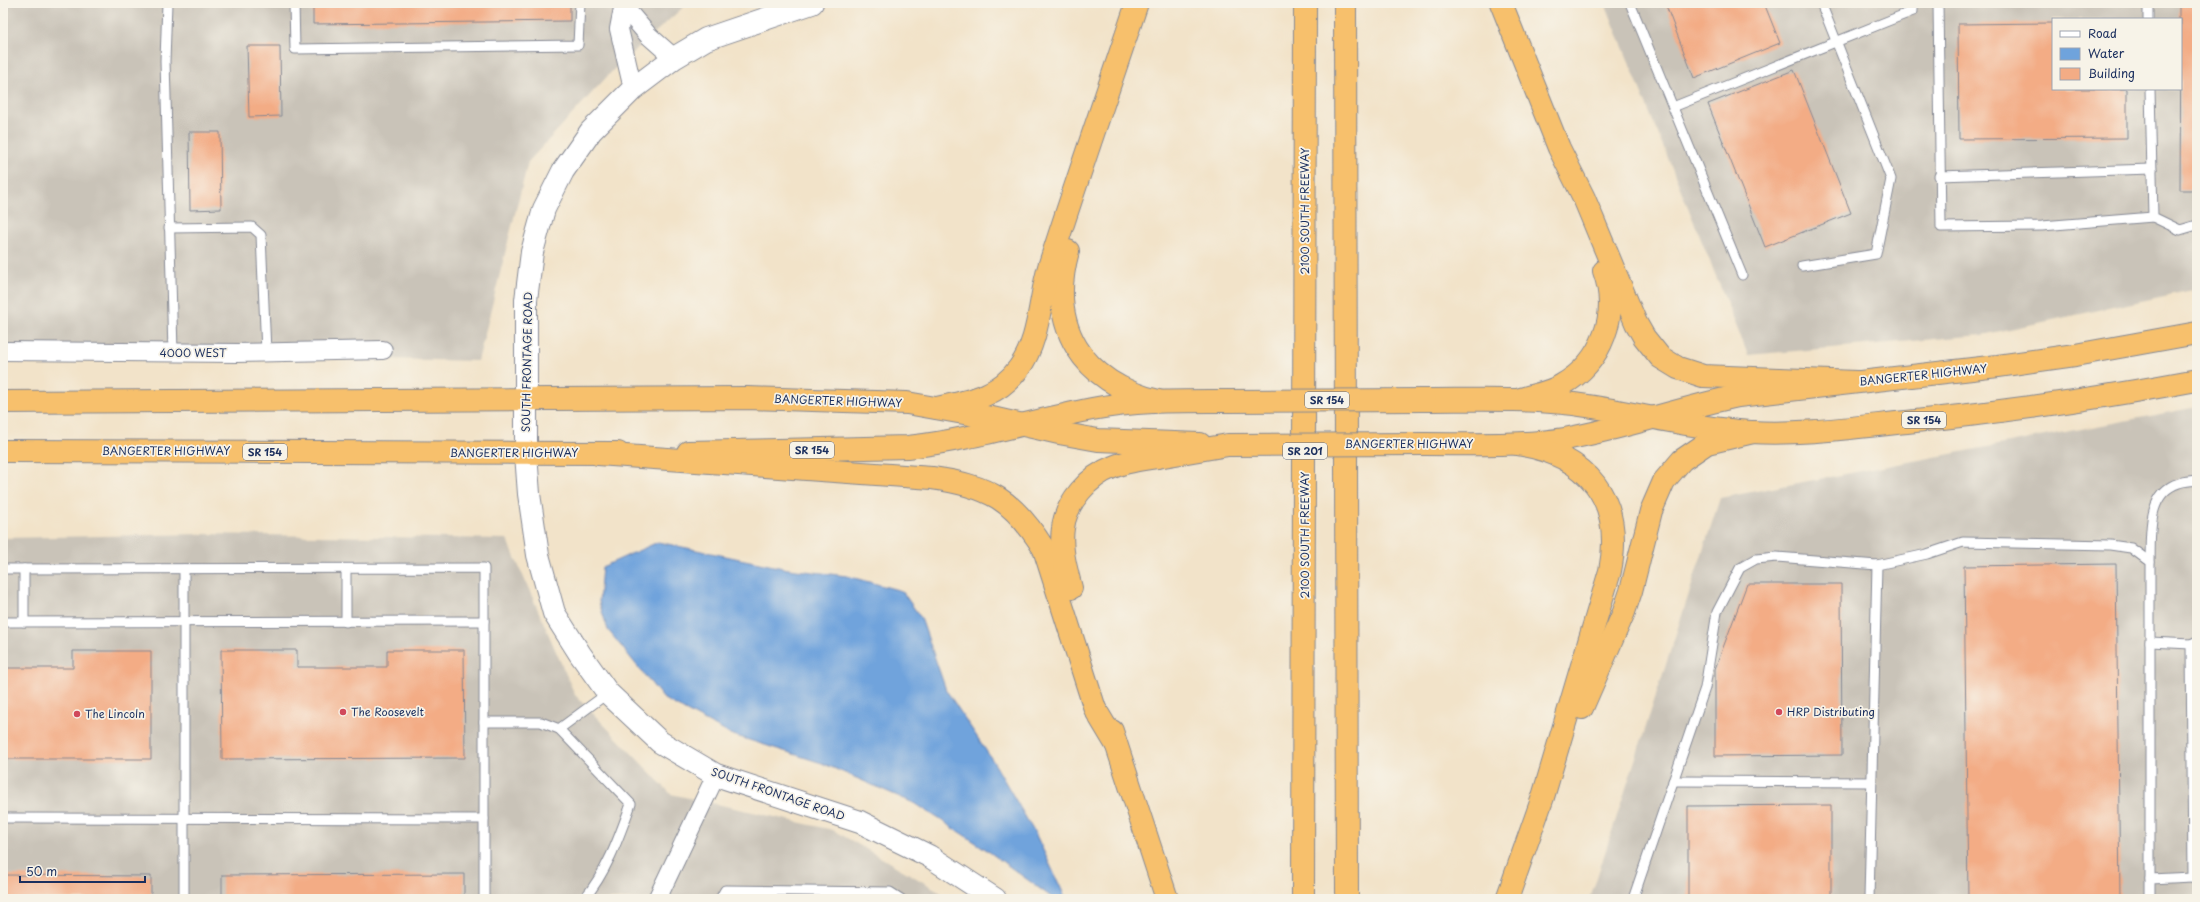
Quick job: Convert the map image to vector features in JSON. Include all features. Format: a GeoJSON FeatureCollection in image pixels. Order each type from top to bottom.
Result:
{"type":"FeatureCollection","features":[{"type":"Feature","properties":{"kind":"highway"},"geometry":{"type":"LineString","coordinates":[[1137,3],[1066,259],[1061,296],[1067,329],[1076,347],[1087,362],[1118,387],[1136,395],[1158,401]]}},
{"type":"Feature","properties":{"kind":"highway"},"geometry":{"type":"LineString","coordinates":[[937,408],[989,395],[1009,379],[1025,358],[1031,343],[1048,270],[1137,3]]}},
{"type":"Feature","properties":{"kind":"highway","name":"2100 SOUTH FREEWAY"},"geometry":{"type":"LineString","coordinates":[[1303,899],[1305,3]]}},
{"type":"Feature","properties":{"kind":"highway"},"geometry":{"type":"LineString","coordinates":[[1345,3],[1347,899]]}},
{"type":"Feature","properties":{"kind":"highway"},"geometry":{"type":"LineString","coordinates":[[1501,3],[1559,148],[1576,202],[1608,282],[1610,314],[1607,331],[1599,348],[1578,374],[1555,389],[1518,400]]}},
{"type":"Feature","properties":{"kind":"highway"},"geometry":{"type":"LineString","coordinates":[[1559,148],[1584,198],[1636,323],[1652,349],[1660,357],[1678,368],[1703,376],[1857,382]]}},
{"type":"Feature","properties":{"kind":"highway","name":"BANGERTER HIGHWAY"},"geometry":{"type":"LineString","coordinates":[[3,402],[526,398],[797,399],[907,403],[1098,440],[1228,445],[1517,444],[1590,434],[1738,396],[1998,366],[2075,355],[2197,332]]}},
{"type":"Feature","properties":{"kind":"highway","name":"BANGERTER HIGHWAY"},"geometry":{"type":"LineString","coordinates":[[3,451],[598,454],[885,448],[940,443],[1093,409],[1158,401],[1518,400],[1575,404],[1694,426],[1753,432],[1830,429],[1965,416],[2143,390],[2197,380]]}},
{"type":"Feature","properties":{"kind":"highway"},"geometry":{"type":"LineString","coordinates":[[1543,797],[1624,612],[1631,591],[1651,510],[1664,481],[1682,460],[1702,446],[1714,440],[1753,432]]}},
{"type":"Feature","properties":{"kind":"highway"},"geometry":{"type":"LineString","coordinates":[[1507,899],[1543,797],[1610,571],[1614,551],[1613,530],[1609,510],[1601,494],[1578,466],[1551,451],[1517,444]]}},
{"type":"Feature","properties":{"kind":"highway"},"geometry":{"type":"LineString","coordinates":[[1167,899],[1116,744],[1066,568],[1062,542],[1063,527],[1068,512],[1086,485],[1101,473],[1114,466],[1228,445]]}},
{"type":"Feature","properties":{"kind":"highway"},"geometry":{"type":"LineString","coordinates":[[598,454],[932,478],[958,482],[986,490],[1018,513],[1030,527],[1044,549],[1095,709],[1116,744]]}},
{"type":"Feature","properties":{"kind":"street","name":"SOUTH FRONTAGE ROAD"},"geometry":{"type":"LineString","coordinates":[[812,3],[706,39],[674,58],[633,89],[591,131],[563,171],[544,208],[532,252],[526,300],[526,454],[529,494],[538,555],[554,612],[580,654],[608,693],[660,742],[716,775],[860,822],[929,856],[992,898]]}},
{"type":"Feature","properties":{"kind":"street"},"geometry":{"type":"LineString","coordinates":[[624,5],[648,35],[674,58]]}},
{"type":"Feature","properties":{"kind":"street"},"geometry":{"type":"LineString","coordinates":[[624,5],[619,29],[633,89]]}},
{"type":"Feature","properties":{"kind":"street","name":"4000 WEST"},"geometry":{"type":"LineString","coordinates":[[3,351],[266,352],[383,350]]}},
{"type":"Feature","properties":{"kind":"street"},"geometry":{"type":"LineString","coordinates":[[657,899],[716,775]]}},
{"type":"Feature","properties":{"kind":"lane"},"geometry":{"type":"LineString","coordinates":[[167,3],[165,61],[173,352]]}},
{"type":"Feature","properties":{"kind":"lane"},"geometry":{"type":"LineString","coordinates":[[294,3],[295,49],[578,45],[580,3]]}},
{"type":"Feature","properties":{"kind":"lane"},"geometry":{"type":"LineString","coordinates":[[1630,3],[1742,275]]}},
{"type":"Feature","properties":{"kind":"lane"},"geometry":{"type":"LineString","coordinates":[[1802,266],[1876,254],[1891,179],[1821,3]]}},
{"type":"Feature","properties":{"kind":"lane"},"geometry":{"type":"LineString","coordinates":[[1673,107],[1836,40],[1913,11],[1913,3]]}},
{"type":"Feature","properties":{"kind":"lane"},"geometry":{"type":"LineString","coordinates":[[1938,3],[1939,176],[1941,227],[2042,226],[2153,217],[2180,230],[2197,225]]}},
{"type":"Feature","properties":{"kind":"lane"},"geometry":{"type":"LineString","coordinates":[[2148,3],[2148,18]]}},
{"type":"Feature","properties":{"kind":"lane"},"geometry":{"type":"LineString","coordinates":[[2150,90],[2153,217]]}},
{"type":"Feature","properties":{"kind":"lane"},"geometry":{"type":"LineString","coordinates":[[1939,176],[2152,169]]}},
{"type":"Feature","properties":{"kind":"lane"},"geometry":{"type":"LineString","coordinates":[[169,228],[252,227],[261,235],[266,352]]}},
{"type":"Feature","properties":{"kind":"lane"},"geometry":{"type":"LineString","coordinates":[[2150,899],[2151,518],[2157,502],[2167,490],[2178,483],[2197,480]]}},
{"type":"Feature","properties":{"kind":"lane"},"geometry":{"type":"LineString","coordinates":[[1634,899],[1705,688],[1717,612],[1740,568],[1756,559],[1777,557],[1877,565],[1927,554],[1963,542],[2110,545],[2131,548],[2150,562]]}},
{"type":"Feature","properties":{"kind":"lane"},"geometry":{"type":"LineString","coordinates":[[1869,899],[1877,565]]}},
{"type":"Feature","properties":{"kind":"lane"},"geometry":{"type":"LineString","coordinates":[[3,569],[484,568],[484,899]]}},
{"type":"Feature","properties":{"kind":"lane"},"geometry":{"type":"LineString","coordinates":[[24,569],[24,622]]}},
{"type":"Feature","properties":{"kind":"lane"},"geometry":{"type":"LineString","coordinates":[[184,569],[184,899]]}},
{"type":"Feature","properties":{"kind":"lane"},"geometry":{"type":"LineString","coordinates":[[346,569],[346,622]]}},
{"type":"Feature","properties":{"kind":"lane"},"geometry":{"type":"LineString","coordinates":[[3,622],[484,621]]}},
{"type":"Feature","properties":{"kind":"lane"},"geometry":{"type":"LineString","coordinates":[[2150,642],[2194,643],[2195,877],[2150,879]]}},
{"type":"Feature","properties":{"kind":"lane"},"geometry":{"type":"LineString","coordinates":[[559,729],[608,693]]}},
{"type":"Feature","properties":{"kind":"lane"},"geometry":{"type":"LineString","coordinates":[[484,722],[541,722],[559,729],[631,804],[617,844],[591,891],[584,899]]}},
{"type":"Feature","properties":{"kind":"lane"},"geometry":{"type":"LineString","coordinates":[[1673,780],[1872,782]]}},
{"type":"Feature","properties":{"kind":"lane"},"geometry":{"type":"LineString","coordinates":[[3,818],[484,819]]}},
{"type":"Feature","properties":{"kind":"lane"},"geometry":{"type":"LineString","coordinates":[[720,899],[725,890],[890,892],[901,899]]}},
{"type":"Feature","properties":{"kind":"shaded area"},"geometry":{"type":"Polygon","coordinates":[[[3,3],[688,3],[615,68],[528,162],[478,361],[3,351],[3,3]]]}},
{"type":"Feature","properties":{"kind":"shaded area"},"geometry":{"type":"Polygon","coordinates":[[[1605,3],[2197,3],[2197,289],[1982,335],[1748,355],[1605,3]]]}},
{"type":"Feature","properties":{"kind":"shaded area"},"geometry":{"type":"Polygon","coordinates":[[[2197,407],[2197,899],[1590,899],[1720,498],[2197,407]]]}},
{"type":"Feature","properties":{"kind":"shaded area"},"geometry":{"type":"Polygon","coordinates":[[[202,534],[507,539],[575,695],[671,794],[833,830],[937,890],[947,899],[3,899],[3,538],[202,534]]]}},
{"type":"Feature","properties":{"kind":"water"},"geometry":{"type":"Polygon","coordinates":[[[658,542],[788,569],[847,576],[902,591],[921,618],[946,690],[993,761],[1036,835],[1066,899],[1054,899],[984,848],[916,804],[822,763],[730,734],[664,699],[608,630],[599,602],[602,567],[658,542]]]}},
{"type":"Feature","properties":{"kind":"building"},"geometry":{"type":"Polygon","coordinates":[[[313,3],[570,3],[570,21],[313,24],[313,3]]]}},
{"type":"Feature","properties":{"kind":"building"},"geometry":{"type":"Polygon","coordinates":[[[1665,3],[1764,3],[1780,43],[1694,78],[1665,3]]]}},
{"type":"Feature","properties":{"kind":"building"},"geometry":{"type":"Polygon","coordinates":[[[2179,3],[2197,3],[2197,190],[2180,190],[2182,18],[2179,18],[2179,3]]]}},
{"type":"Feature","properties":{"kind":"building"},"geometry":{"type":"Polygon","coordinates":[[[2052,23],[2052,90],[2127,90],[2127,138],[1959,139],[1958,24],[2052,23]]]}},
{"type":"Feature","properties":{"kind":"building"},"geometry":{"type":"Polygon","coordinates":[[[247,46],[280,46],[281,116],[249,117],[247,46]]]}},
{"type":"Feature","properties":{"kind":"building"},"geometry":{"type":"Polygon","coordinates":[[[1794,70],[1851,213],[1765,247],[1708,104],[1794,70]]]}},
{"type":"Feature","properties":{"kind":"building"},"geometry":{"type":"Polygon","coordinates":[[[189,132],[220,132],[221,209],[190,210],[189,132]]]}},
{"type":"Feature","properties":{"kind":"building"},"geometry":{"type":"Polygon","coordinates":[[[2116,564],[2120,899],[1968,899],[1964,566],[2116,564]]]}},
{"type":"Feature","properties":{"kind":"building","name":"HRP Distributing"},"geometry":{"type":"Polygon","coordinates":[[[1747,584],[1841,584],[1842,755],[1715,756],[1715,669],[1747,584]]]}},
{"type":"Feature","properties":{"kind":"building","name":"The Roosevelt"},"geometry":{"type":"Polygon","coordinates":[[[221,650],[297,650],[297,667],[387,667],[387,650],[464,650],[465,758],[222,759],[221,650]]]}},
{"type":"Feature","properties":{"kind":"building","name":"The Lincoln"},"geometry":{"type":"Polygon","coordinates":[[[73,651],[151,651],[151,759],[3,759],[3,668],[73,668],[73,651]]]}},
{"type":"Feature","properties":{"kind":"building"},"geometry":{"type":"Polygon","coordinates":[[[1831,805],[1831,899],[1688,899],[1688,806],[1831,805]]]}},
{"type":"Feature","properties":{"kind":"building"},"geometry":{"type":"Polygon","coordinates":[[[464,874],[464,899],[222,899],[222,875],[464,874]]]}},
{"type":"Feature","properties":{"kind":"building"},"geometry":{"type":"Polygon","coordinates":[[[3,875],[151,876],[151,899],[3,899],[3,875]]]}},
{"type":"Feature","properties":{"kind":"place","name":"The Roosevelt"},"geometry":{"type":"Point","coordinates":[343,712]}},
{"type":"Feature","properties":{"kind":"place","name":"HRP Distributing"},"geometry":{"type":"Point","coordinates":[1779,712]}},
{"type":"Feature","properties":{"kind":"place","name":"The Lincoln"},"geometry":{"type":"Point","coordinates":[77,714]}}]}
